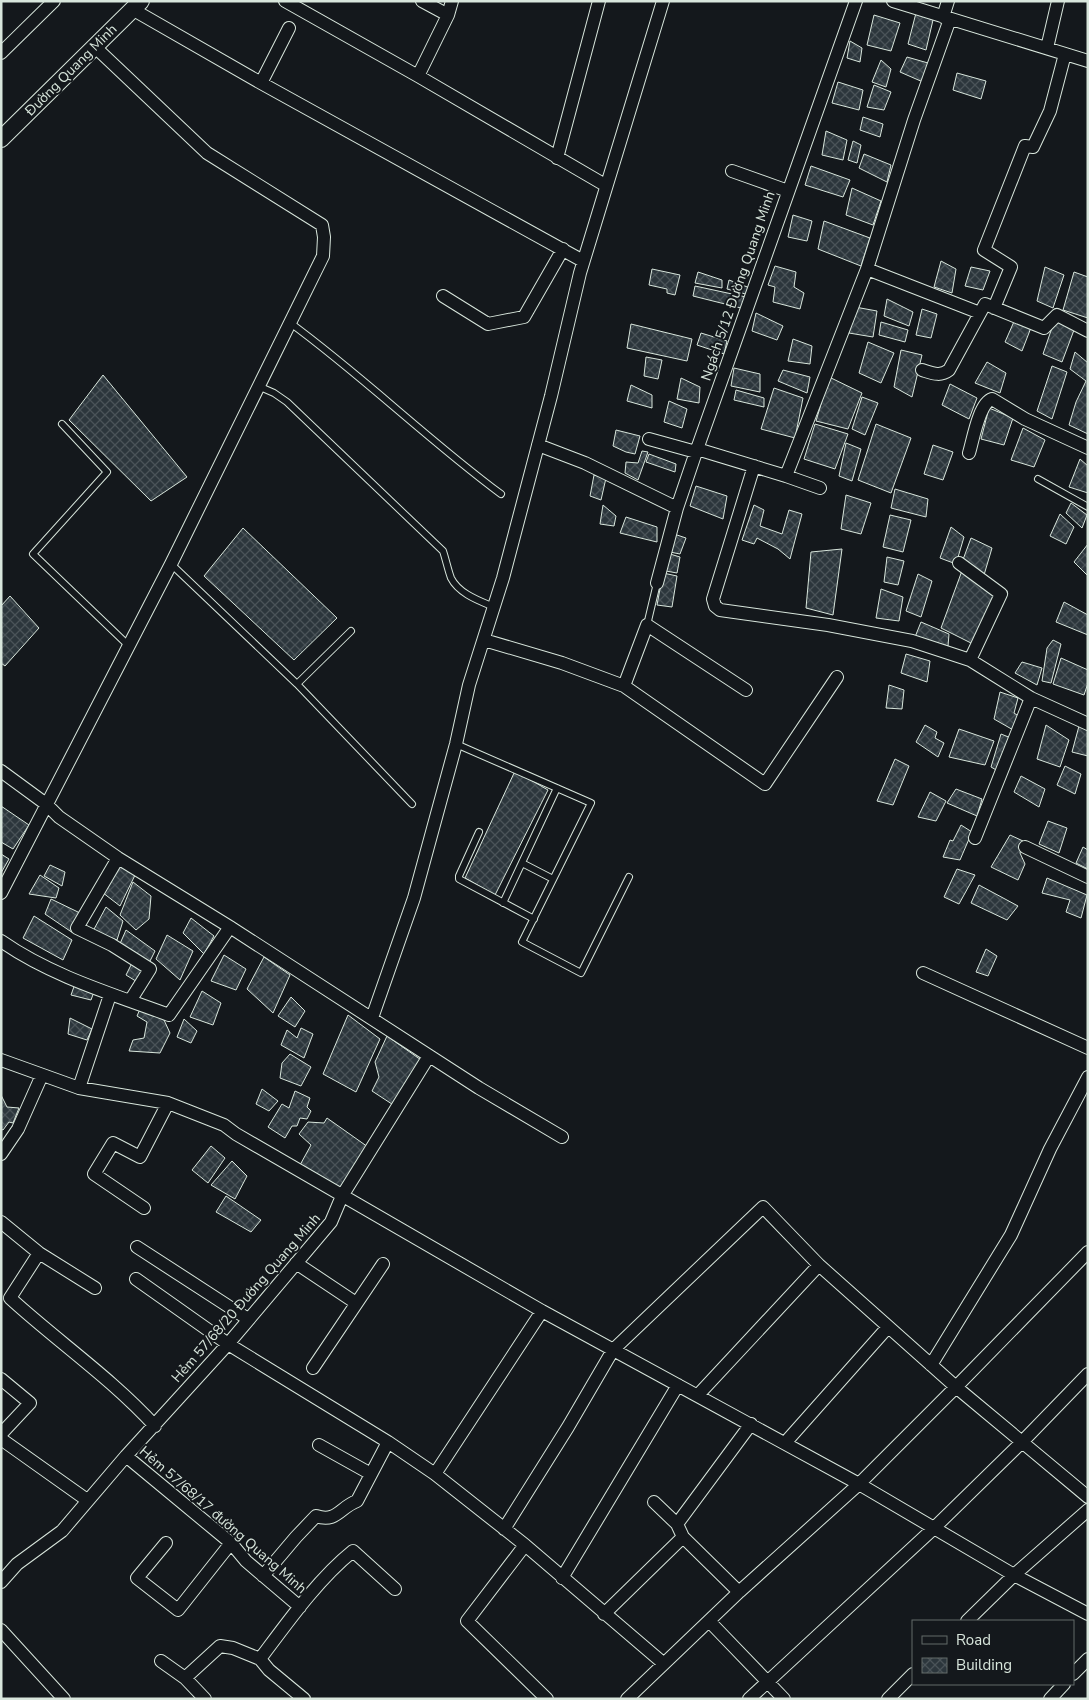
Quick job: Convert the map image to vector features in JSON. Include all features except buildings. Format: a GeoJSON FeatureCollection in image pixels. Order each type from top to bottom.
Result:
{"type":"FeatureCollection","features":[{"type":"Feature","properties":{"kind":"street"},"geometry":{"type":"LineString","coordinates":[[1,53],[54,1]]}},
{"type":"Feature","properties":{"kind":"street"},"geometry":{"type":"LineString","coordinates":[[285,1],[605,185]]}},
{"type":"Feature","properties":{"kind":"street"},"geometry":{"type":"LineString","coordinates":[[422,1],[448,15]]}},
{"type":"Feature","properties":{"kind":"street"},"geometry":{"type":"LineString","coordinates":[[418,76],[448,15],[452,1]]}},
{"type":"Feature","properties":{"kind":"street"},"geometry":{"type":"LineString","coordinates":[[558,158],[598,1]]}},
{"type":"Feature","properties":{"kind":"street"},"geometry":{"type":"LineString","coordinates":[[372,1018],[414,898],[456,744],[469,684],[494,607],[538,445],[583,261],[663,1]]}},
{"type":"Feature","properties":{"kind":"street","name":"Ngách 5/12 Đường Quang Minh"},"geometry":{"type":"LineString","coordinates":[[657,583],[677,508],[696,450],[856,1]]}},
{"type":"Feature","properties":{"kind":"street"},"geometry":{"type":"LineString","coordinates":[[893,1],[1088,61]]}},
{"type":"Feature","properties":{"kind":"street"},"geometry":{"type":"LineString","coordinates":[[786,476],[866,269],[947,18],[948,1]]}},
{"type":"Feature","properties":{"kind":"street"},"geometry":{"type":"LineString","coordinates":[[1047,48],[1058,1]]}},
{"type":"Feature","properties":{"kind":"street"},"geometry":{"type":"LineString","coordinates":[[137,5],[261,83],[583,261]]}},
{"type":"Feature","properties":{"kind":"street","name":"Đường Quang Minh"},"geometry":{"type":"LineString","coordinates":[[1,139],[137,5]]}},
{"type":"Feature","properties":{"kind":"street"},"geometry":{"type":"LineString","coordinates":[[261,83],[288,28]]}},
{"type":"Feature","properties":{"kind":"street"},"geometry":{"type":"LineString","coordinates":[[1,893],[171,564],[323,256],[324,237],[322,225],[207,153],[94,46]]}},
{"type":"Feature","properties":{"kind":"street"},"geometry":{"type":"LineString","coordinates":[[994,308],[1011,267],[984,250],[1025,146],[1033,147],[1050,110],[1065,54]]}},
{"type":"Feature","properties":{"kind":"street"},"geometry":{"type":"LineString","coordinates":[[732,171],[788,191]]}},
{"type":"Feature","properties":{"kind":"street"},"geometry":{"type":"LineString","coordinates":[[443,296],[488,324],[524,317],[563,250]]}},
{"type":"Feature","properties":{"kind":"street"},"geometry":{"type":"LineString","coordinates":[[866,269],[980,312]]}},
{"type":"Feature","properties":{"kind":"street"},"geometry":{"type":"LineString","coordinates":[[922,370],[942,374],[949,370],[985,304],[1044,328],[1057,314],[1088,331]]}},
{"type":"Feature","properties":{"kind":"street"},"geometry":{"type":"LineString","coordinates":[[969,452],[982,408],[992,399],[1025,419],[1088,448]]}},
{"type":"Feature","properties":{"kind":"street"},"geometry":{"type":"LineString","coordinates":[[649,439],[754,466],[820,488]]}},
{"type":"Feature","properties":{"kind":"street"},"geometry":{"type":"LineString","coordinates":[[538,445],[585,463],[677,508]]}},
{"type":"Feature","properties":{"kind":"street"},"geometry":{"type":"LineString","coordinates":[[754,466],[713,599],[715,606],[720,610],[828,625],[912,642],[970,660],[1031,698],[1088,724]]}},
{"type":"Feature","properties":{"kind":"street"},"geometry":{"type":"LineString","coordinates":[[958,563],[1001,594],[970,660]]}},
{"type":"Feature","properties":{"kind":"street"},"geometry":{"type":"LineString","coordinates":[[624,686],[647,625],[746,690]]}},
{"type":"Feature","properties":{"kind":"street"},"geometry":{"type":"LineString","coordinates":[[484,640],[562,663],[624,686],[765,784],[837,677]]}},
{"type":"Feature","properties":{"kind":"street"},"geometry":{"type":"LineString","coordinates":[[975,838],[1031,698]]}},
{"type":"Feature","properties":{"kind":"street"},"geometry":{"type":"LineString","coordinates":[[1,771],[46,804],[59,816],[118,858],[230,927],[428,1056],[562,1137]]}},
{"type":"Feature","properties":{"kind":"street"},"geometry":{"type":"LineString","coordinates":[[1025,846],[1088,877]]}},
{"type":"Feature","properties":{"kind":"street"},"geometry":{"type":"LineString","coordinates":[[118,858],[77,928],[150,969],[130,1000]]}},
{"type":"Feature","properties":{"kind":"street"},"geometry":{"type":"LineString","coordinates":[[1,941],[19,954],[36,962],[110,994],[169,1015],[230,927]]}},
{"type":"Feature","properties":{"kind":"street"},"geometry":{"type":"LineString","coordinates":[[923,972],[1088,1048]]}},
{"type":"Feature","properties":{"kind":"street"},"geometry":{"type":"LineString","coordinates":[[80,1088],[110,994]]}},
{"type":"Feature","properties":{"kind":"street","name":"Hẻm 57/68/20 Đường Quang Minh"},"geometry":{"type":"LineString","coordinates":[[1,1582],[17,1564],[62,1531],[126,1456],[228,1344],[331,1222],[342,1196],[428,1056]]}},
{"type":"Feature","properties":{"kind":"street"},"geometry":{"type":"LineString","coordinates":[[1,1060],[80,1088],[168,1103],[224,1125],[236,1134],[542,1311],[752,1424],[1014,1575],[1088,1614]]}},
{"type":"Feature","properties":{"kind":"street"},"geometry":{"type":"LineString","coordinates":[[1,1154],[18,1129],[42,1074]]}},
{"type":"Feature","properties":{"kind":"street"},"geometry":{"type":"LineString","coordinates":[[932,1365],[1010,1235],[1050,1150],[1088,1077]]}},
{"type":"Feature","properties":{"kind":"street"},"geometry":{"type":"LineString","coordinates":[[144,1208],[94,1174],[113,1143],[140,1158],[168,1103]]}},
{"type":"Feature","properties":{"kind":"street"},"geometry":{"type":"LineString","coordinates":[[504,1529],[568,1427],[613,1350],[763,1207],[819,1266],[956,1387],[1088,1497]]}},
{"type":"Feature","properties":{"kind":"street"},"geometry":{"type":"LineString","coordinates":[[1,1222],[38,1253],[95,1288]]}},
{"type":"Feature","properties":{"kind":"street"},"geometry":{"type":"LineString","coordinates":[[137,1247],[248,1319]]}},
{"type":"Feature","properties":{"kind":"street"},"geometry":{"type":"LineString","coordinates":[[627,1699],[739,1592],[859,1484],[1088,1252]]}},
{"type":"Feature","properties":{"kind":"street"},"geometry":{"type":"LineString","coordinates":[[38,1253],[10,1298],[38,1324],[120,1390],[155,1426]]}},
{"type":"Feature","properties":{"kind":"street"},"geometry":{"type":"LineString","coordinates":[[296,1263],[356,1303]]}},
{"type":"Feature","properties":{"kind":"street"},"geometry":{"type":"LineString","coordinates":[[314,1368],[383,1264]]}},
{"type":"Feature","properties":{"kind":"street"},"geometry":{"type":"LineString","coordinates":[[698,1395],[819,1266]]}},
{"type":"Feature","properties":{"kind":"street"},"geometry":{"type":"LineString","coordinates":[[136,1279],[228,1344],[388,1442],[435,1474],[525,1545],[664,1663]]}},
{"type":"Feature","properties":{"kind":"street"},"geometry":{"type":"LineString","coordinates":[[435,1474],[542,1311]]}},
{"type":"Feature","properties":{"kind":"street"},"geometry":{"type":"LineString","coordinates":[[785,1443],[888,1327]]}},
{"type":"Feature","properties":{"kind":"street"},"geometry":{"type":"LineString","coordinates":[[748,1699],[934,1528],[1088,1374]]}},
{"type":"Feature","properties":{"kind":"street"},"geometry":{"type":"LineString","coordinates":[[1,1379],[30,1403],[1,1434]]}},
{"type":"Feature","properties":{"kind":"street"},"geometry":{"type":"LineString","coordinates":[[562,1578],[678,1385]]}},
{"type":"Feature","properties":{"kind":"street"},"geometry":{"type":"LineString","coordinates":[[677,1524],[752,1424]]}},
{"type":"Feature","properties":{"kind":"street"},"geometry":{"type":"LineString","coordinates":[[1,1439],[87,1500]]}},
{"type":"Feature","properties":{"kind":"street"},"geometry":{"type":"LineString","coordinates":[[263,1576],[316,1516],[325,1519],[338,1515],[348,1504],[357,1500],[388,1442]]}},
{"type":"Feature","properties":{"kind":"street"},"geometry":{"type":"LineString","coordinates":[[319,1445],[371,1474]]}},
{"type":"Feature","properties":{"kind":"street","name":"Hẻm 57/68/17 đường Quang Minh"},"geometry":{"type":"LineString","coordinates":[[126,1456],[231,1543],[246,1561],[300,1607]]}},
{"type":"Feature","properties":{"kind":"street"},"geometry":{"type":"LineString","coordinates":[[654,1502],[677,1524],[683,1537],[739,1592]]}},
{"type":"Feature","properties":{"kind":"street"},"geometry":{"type":"LineString","coordinates":[[968,1620],[1014,1575],[1088,1510]]}},
{"type":"Feature","properties":{"kind":"street"},"geometry":{"type":"LineString","coordinates":[[604,1614],[683,1537]]}},
{"type":"Feature","properties":{"kind":"street"},"geometry":{"type":"LineString","coordinates":[[166,1543],[137,1578],[178,1610],[231,1543]]}},
{"type":"Feature","properties":{"kind":"street"},"geometry":{"type":"LineString","coordinates":[[525,1545],[466,1621],[547,1699]]}},
{"type":"Feature","properties":{"kind":"street","name":"Hẻm 57/68/17 đường Quang Minh"},"geometry":{"type":"LineString","coordinates":[[260,1659],[300,1607],[339,1562],[353,1551],[394,1588]]}},
{"type":"Feature","properties":{"kind":"street"},"geometry":{"type":"LineString","coordinates":[[709,1621],[768,1680],[784,1699]]}},
{"type":"Feature","properties":{"kind":"street"},"geometry":{"type":"LineString","coordinates":[[1,1630],[64,1699]]}},
{"type":"Feature","properties":{"kind":"street"},"geometry":{"type":"LineString","coordinates":[[185,1678],[220,1646],[233,1648],[260,1659],[269,1670],[304,1699]]}},
{"type":"Feature","properties":{"kind":"street"},"geometry":{"type":"LineString","coordinates":[[1074,1673],[1088,1659]]}},
{"type":"Feature","properties":{"kind":"street"},"geometry":{"type":"LineString","coordinates":[[161,1661],[185,1678],[205,1699]]}},
{"type":"Feature","properties":{"kind":"street"},"geometry":{"type":"LineString","coordinates":[[888,1699],[912,1675]]}},
{"type":"Feature","properties":{"kind":"street"},"geometry":{"type":"LineString","coordinates":[[1050,1699],[1063,1685]]}},
{"type":"Feature","properties":{"kind":"lane"},"geometry":{"type":"LineString","coordinates":[[289,322],[339,359],[454,458],[502,494]]}},
{"type":"Feature","properties":{"kind":"lane"},"geometry":{"type":"LineString","coordinates":[[258,386],[274,393],[287,402],[443,552],[452,579],[457,587],[471,597],[494,607]]}},
{"type":"Feature","properties":{"kind":"lane"},"geometry":{"type":"LineString","coordinates":[[62,424],[106,472],[33,554],[129,646]]}},
{"type":"Feature","properties":{"kind":"lane"},"geometry":{"type":"LineString","coordinates":[[1038,479],[1088,508]]}},
{"type":"Feature","properties":{"kind":"lane"},"geometry":{"type":"LineString","coordinates":[[171,564],[297,684],[412,804]]}},
{"type":"Feature","properties":{"kind":"lane"},"geometry":{"type":"LineString","coordinates":[[647,625],[657,583]]}},
{"type":"Feature","properties":{"kind":"lane"},"geometry":{"type":"LineString","coordinates":[[297,684],[351,631]]}},
{"type":"Feature","properties":{"kind":"lane"},"geometry":{"type":"LineString","coordinates":[[456,744],[591,803],[522,942],[581,973],[629,878]]}},
{"type":"Feature","properties":{"kind":"lane"},"geometry":{"type":"LineString","coordinates":[[504,903],[557,788]]}},
{"type":"Feature","properties":{"kind":"lane"},"geometry":{"type":"LineString","coordinates":[[479,832],[459,878],[534,918]]}},
{"type":"Feature","properties":{"kind":"lane"},"geometry":{"type":"LineString","coordinates":[[522,863],[553,880]]}}]}
